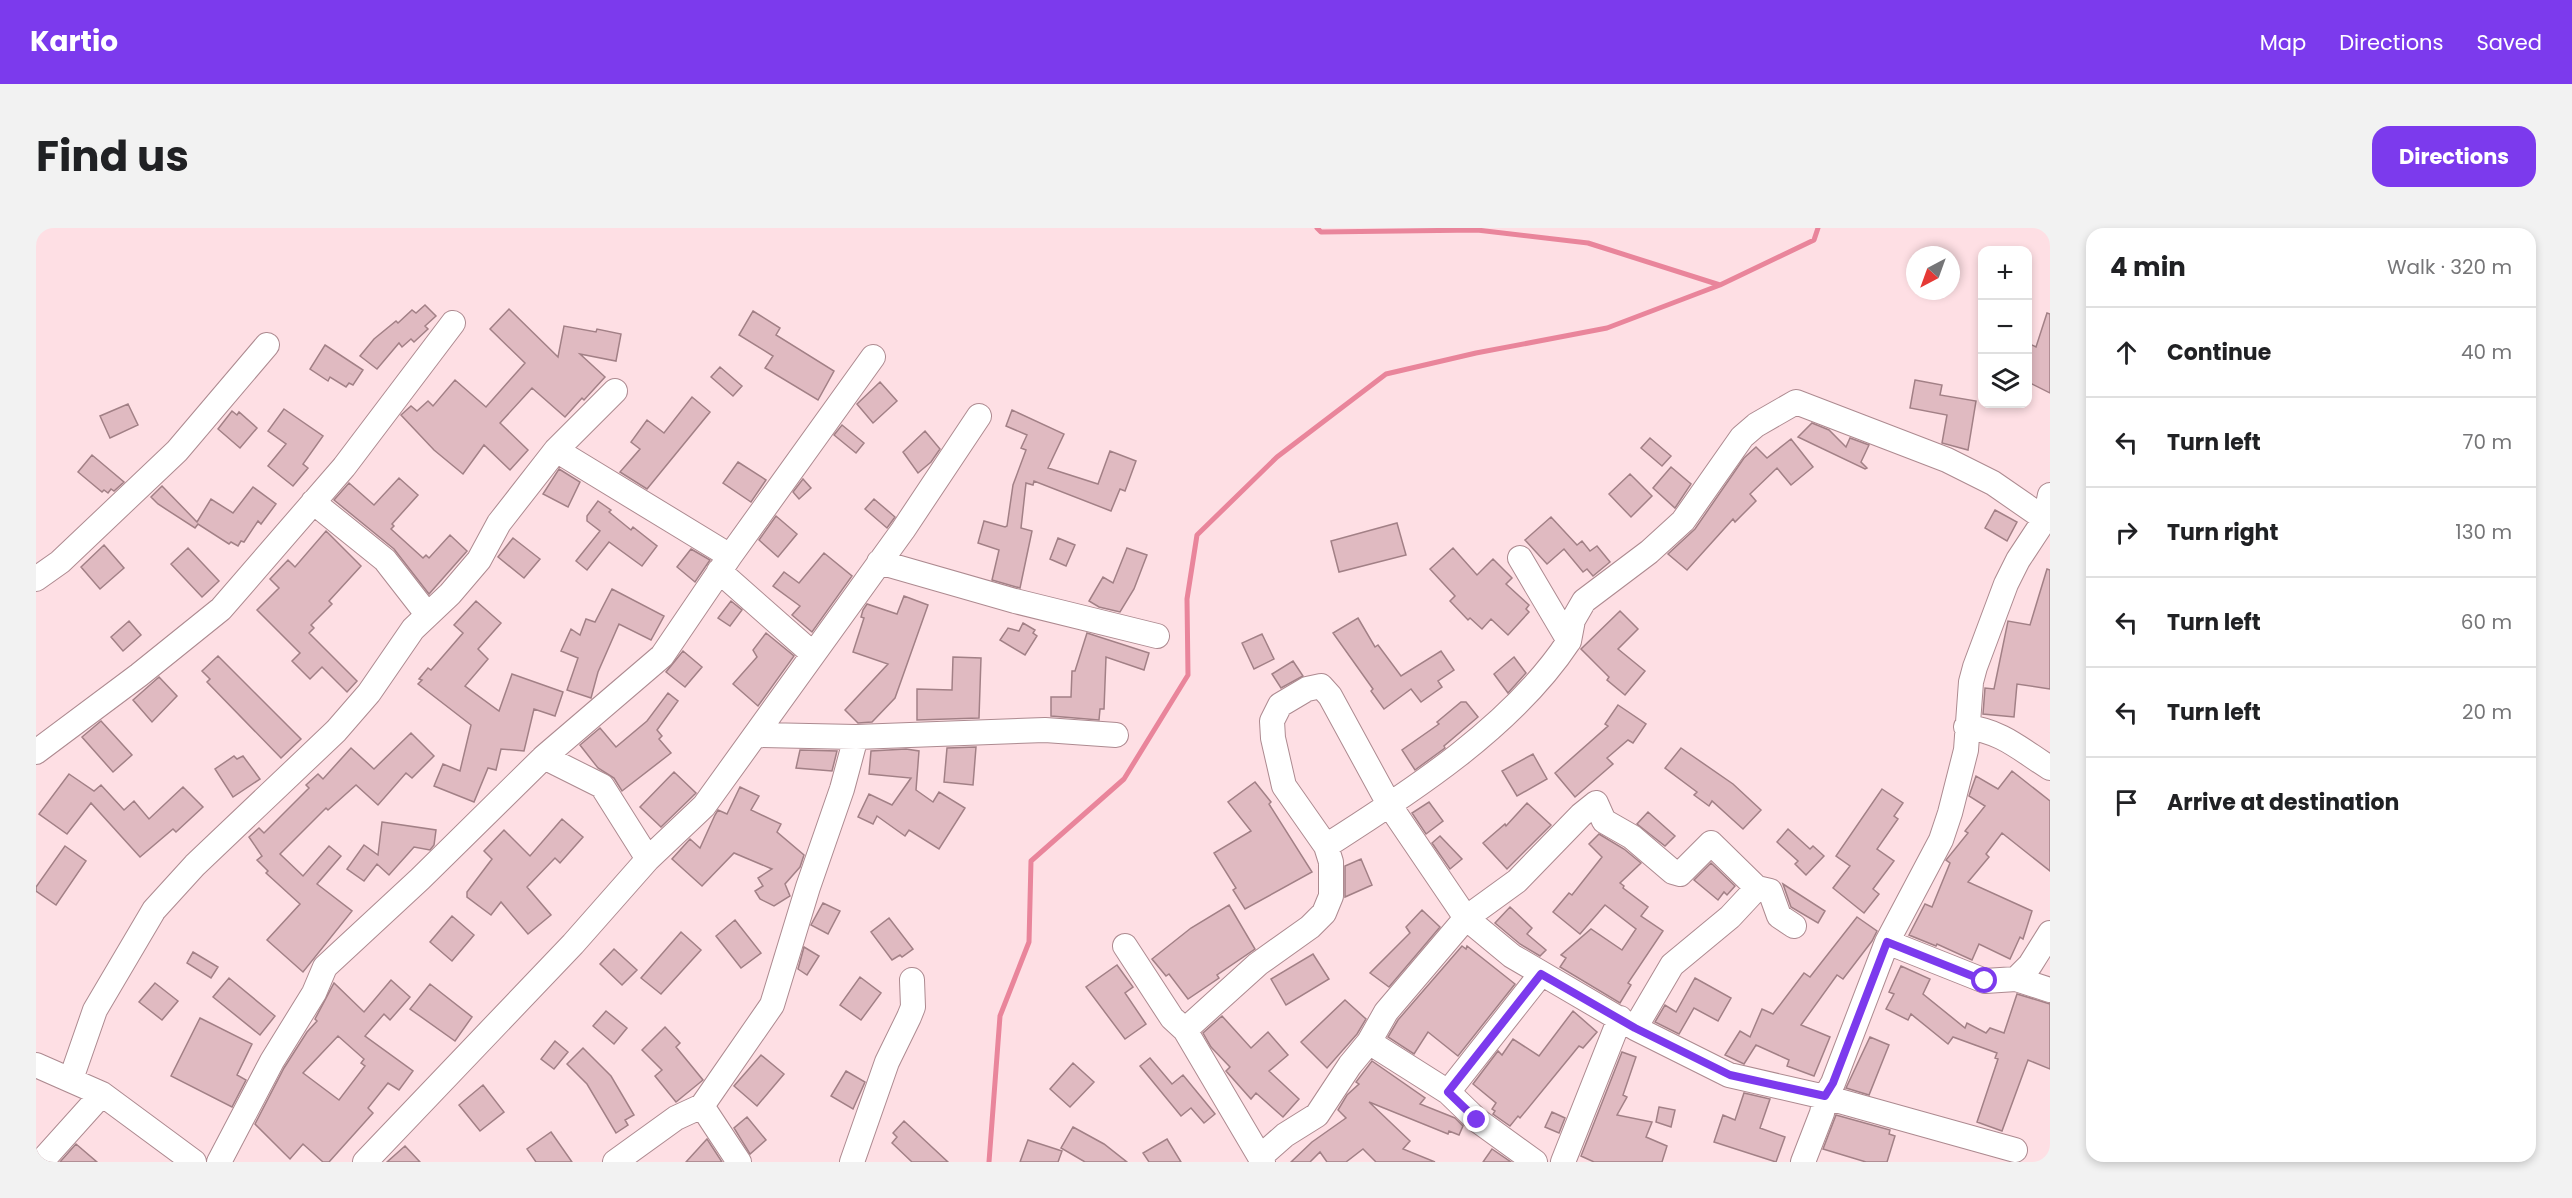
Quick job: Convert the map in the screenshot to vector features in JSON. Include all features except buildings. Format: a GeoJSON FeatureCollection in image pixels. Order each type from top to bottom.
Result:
{"type":"FeatureCollection","features":[{"type":"Feature","properties":{"kind":"street"},"geometry":{"type":"LineString","coordinates":[[36,752],[139,675],[220,609],[344,467],[453,323]]}},
{"type":"Feature","properties":{"kind":"street"},"geometry":{"type":"LineString","coordinates":[[36,579],[60,562],[177,451],[267,345]]}},
{"type":"Feature","properties":{"kind":"street"},"geometry":{"type":"LineString","coordinates":[[219,1162],[272,1060],[314,993],[325,967],[420,879],[544,757],[662,656],[873,357]]}},
{"type":"Feature","properties":{"kind":"street"},"geometry":{"type":"LineString","coordinates":[[71,1079],[95,1010],[154,910],[195,865],[336,731],[369,693],[413,629],[450,594],[479,560],[499,523],[556,450],[615,391]]}},
{"type":"Feature","properties":{"kind":"street"},"geometry":{"type":"LineString","coordinates":[[1326,846],[1390,806],[1492,729],[1557,659],[1569,641],[1573,620],[1584,601],[1649,552],[1683,521],[1742,437],[1756,425],[1796,402],[1947,460],[1994,483],[2045,519]]}},
{"type":"Feature","properties":{"kind":"street"},"geometry":{"type":"LineString","coordinates":[[365,1162],[573,945],[648,859],[704,807],[879,562],[979,416]]}},
{"type":"Feature","properties":{"kind":"street"},"geometry":{"type":"LineString","coordinates":[[556,450],[725,564],[813,654]]}},
{"type":"Feature","properties":{"kind":"street"},"geometry":{"type":"LineString","coordinates":[[1803,1162],[1822,1113],[1825,1096],[1833,1083],[1887,942],[1941,840],[1966,750],[1971,682],[1991,620],[2018,560],[2045,519],[2050,495]]}},
{"type":"Feature","properties":{"kind":"street"},"geometry":{"type":"LineString","coordinates":[[313,502],[385,561],[427,614]]}},
{"type":"Feature","properties":{"kind":"street"},"geometry":{"type":"LineString","coordinates":[[1520,558],[1569,641]]}},
{"type":"Feature","properties":{"kind":"street"},"geometry":{"type":"LineString","coordinates":[[879,562],[1015,601],[1157,636]]}},
{"type":"Feature","properties":{"kind":"street"},"geometry":{"type":"LineString","coordinates":[[1185,1030],[1258,964],[1310,927],[1324,913],[1331,896],[1332,880],[1326,846],[1284,786],[1272,721],[1280,705],[1307,689],[1321,686],[1330,696],[1390,806],[1466,918],[1512,956],[1627,1023],[1730,1075],[1825,1096],[2015,1150]]}},
{"type":"Feature","properties":{"kind":"street"},"geometry":{"type":"LineString","coordinates":[[1966,727],[1985,729],[2002,735],[2050,768]]}},
{"type":"Feature","properties":{"kind":"street"},"geometry":{"type":"LineString","coordinates":[[756,735],[856,737],[1045,730],[1116,735]]}},
{"type":"Feature","properties":{"kind":"street"},"geometry":{"type":"LineString","coordinates":[[615,1162],[676,1118],[702,1106],[772,1005],[808,887],[842,789],[856,737]]}},
{"type":"Feature","properties":{"kind":"street"},"geometry":{"type":"LineString","coordinates":[[544,757],[602,786],[648,859]]}},
{"type":"Feature","properties":{"kind":"street"},"geometry":{"type":"LineString","coordinates":[[1125,946],[1172,1018],[1185,1030],[1262,1160],[1285,1135],[1317,1115],[1350,1065],[1369,1042],[1386,1012],[1466,918],[1517,881],[1581,815],[1596,803],[1604,821],[1632,837],[1673,872],[1680,874],[1711,843],[1757,888],[1770,891],[1779,916],[1794,926]]}},
{"type":"Feature","properties":{"kind":"street"},"geometry":{"type":"LineString","coordinates":[[1563,1162],[1627,1023],[1672,965],[1730,917],[1757,888]]}},
{"type":"Feature","properties":{"kind":"street"},"geometry":{"type":"LineString","coordinates":[[2016,979],[2030,965],[2050,933]]}},
{"type":"Feature","properties":{"kind":"street"},"geometry":{"type":"LineString","coordinates":[[1887,942],[1985,981],[2016,979],[2050,990]]}},
{"type":"Feature","properties":{"kind":"street"},"geometry":{"type":"LineString","coordinates":[[1448,1092],[1541,974]]}},
{"type":"Feature","properties":{"kind":"street"},"geometry":{"type":"LineString","coordinates":[[852,1162],[887,1062],[913,1007],[912,980]]}},
{"type":"Feature","properties":{"kind":"street"},"geometry":{"type":"LineString","coordinates":[[1369,1042],[1448,1092],[1477,1120],[1535,1162]]}},
{"type":"Feature","properties":{"kind":"street"},"geometry":{"type":"LineString","coordinates":[[36,1065],[102,1094],[194,1162]]}},
{"type":"Feature","properties":{"kind":"street"},"geometry":{"type":"LineString","coordinates":[[40,1162],[102,1094]]}},
{"type":"Feature","properties":{"kind":"street"},"geometry":{"type":"LineString","coordinates":[[702,1106],[739,1162]]}},
{"type":"Feature","properties":{"kind":"waterway"},"geometry":{"type":"LineString","coordinates":[[1317,228],[1321,232],[1477,230],[1588,243],[1720,285]]}},
{"type":"Feature","properties":{"kind":"waterway"},"geometry":{"type":"LineString","coordinates":[[989,1162],[1000,1016],[1029,942],[1031,861],[1124,779],[1188,675],[1187,599],[1197,535],[1277,457],[1386,374],[1476,353],[1607,328],[1720,285],[1814,240],[1818,228]]}},
{"type":"Feature","properties":{"kind":"route"},"geometry":{"type":"LineString","coordinates":[[1477,1120],[1448,1092],[1541,974],[1635,1028],[1730,1075],[1825,1096],[1833,1083],[1887,942],[1985,981]]}}]}
